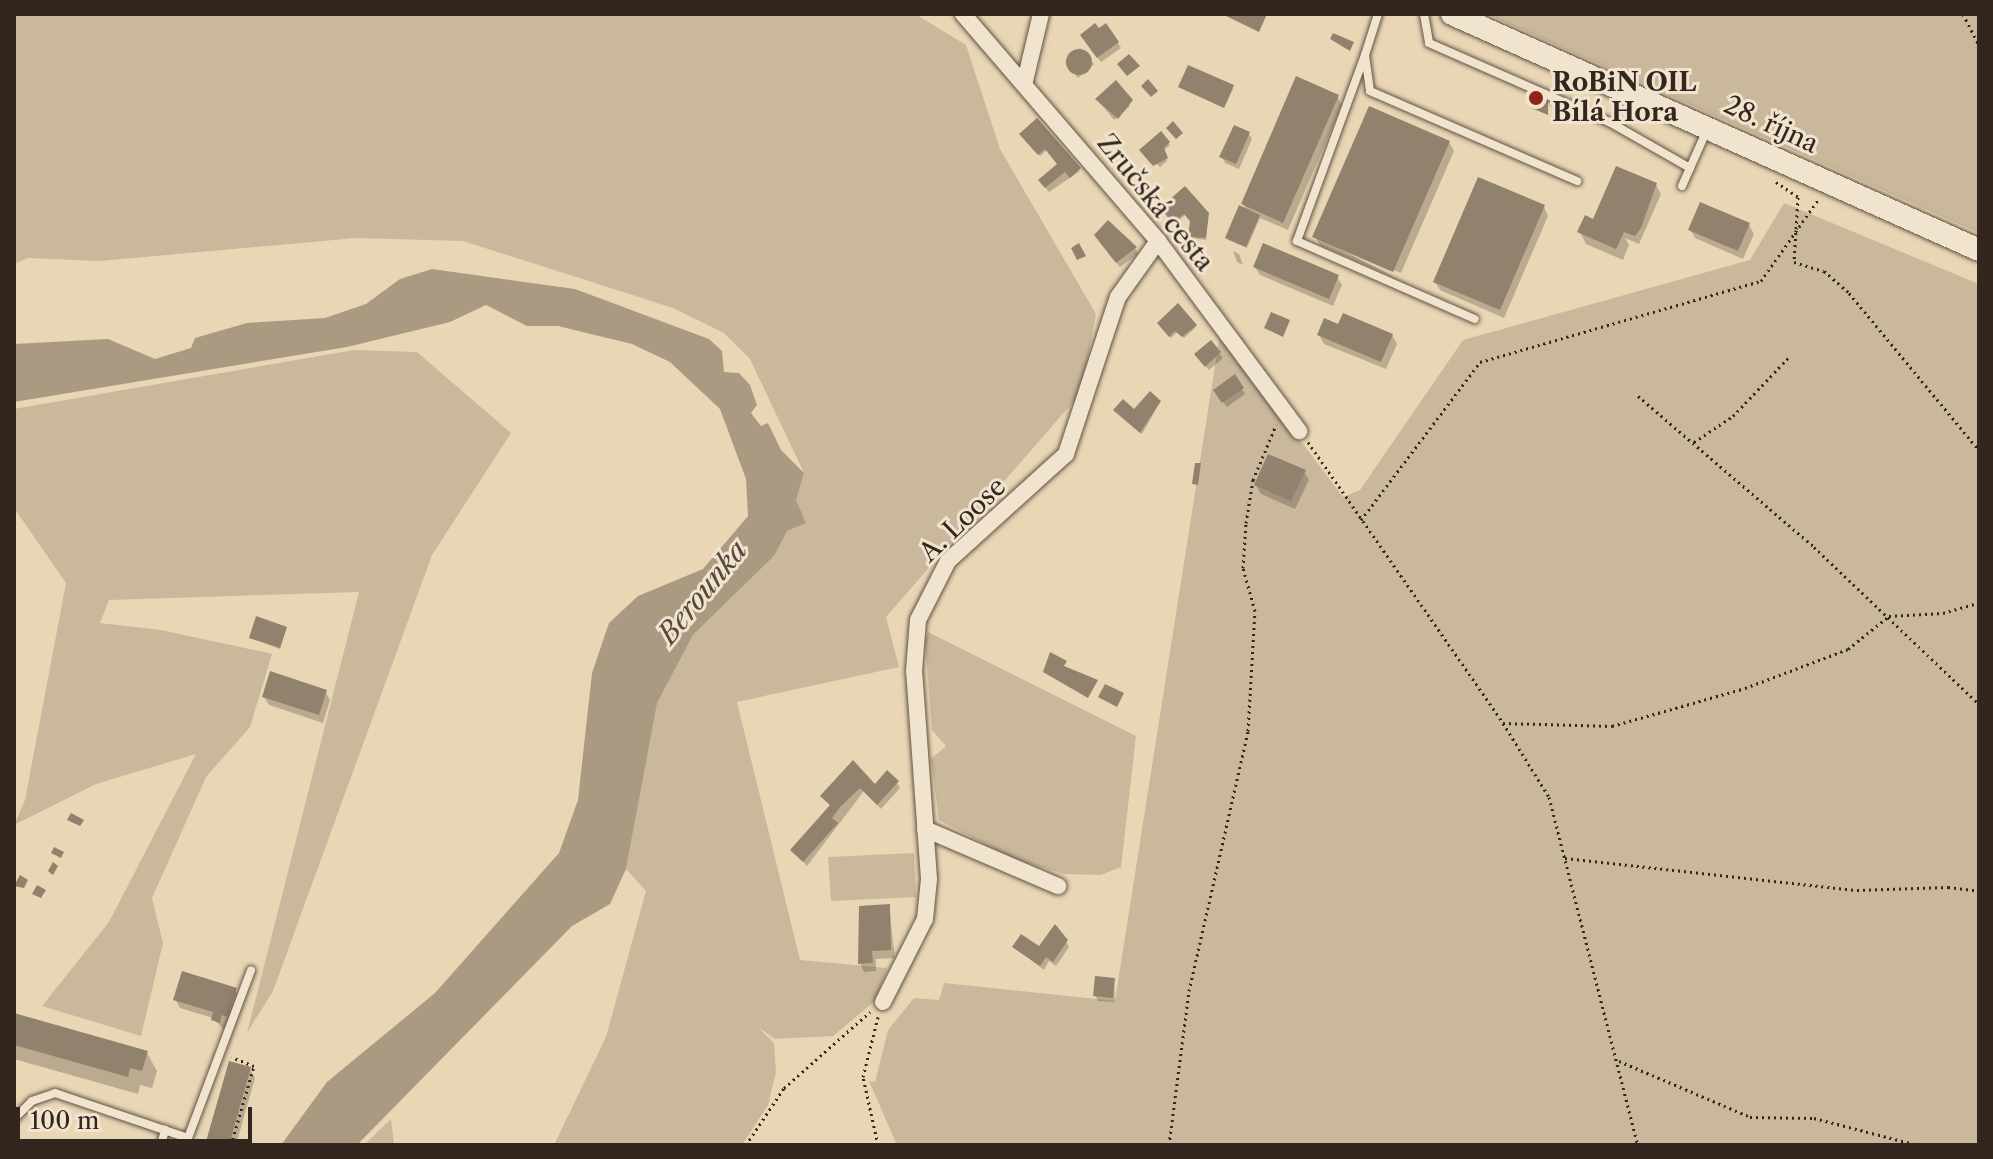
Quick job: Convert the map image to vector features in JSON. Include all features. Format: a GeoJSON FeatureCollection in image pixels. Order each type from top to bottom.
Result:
{"type":"FeatureCollection","features":[{"type":"Feature","properties":{"kind":"main road","name":"28. října"},"geometry":{"type":"LineString","coordinates":[[1452,14],[1979,250]]}},
{"type":"Feature","properties":{"kind":"street","name":"Zručská cesta"},"geometry":{"type":"LineString","coordinates":[[963,14],[1025,81],[1158,241],[1299,431]]}},
{"type":"Feature","properties":{"kind":"street"},"geometry":{"type":"LineString","coordinates":[[1025,81],[1041,14]]}},
{"type":"Feature","properties":{"kind":"street","name":"A. Loose"},"geometry":{"type":"LineString","coordinates":[[883,1002],[925,919],[929,879],[914,671],[918,620],[931,585],[948,561],[1066,454],[1118,297],[1158,241]]}},
{"type":"Feature","properties":{"kind":"street"},"geometry":{"type":"LineString","coordinates":[[925,829],[1058,886]]}},
{"type":"Feature","properties":{"kind":"lane"},"geometry":{"type":"LineString","coordinates":[[1378,14],[1297,241],[1475,319]]}},
{"type":"Feature","properties":{"kind":"lane"},"geometry":{"type":"LineString","coordinates":[[1424,14],[1429,43],[1611,123],[1690,168]]}},
{"type":"Feature","properties":{"kind":"lane"},"geometry":{"type":"LineString","coordinates":[[1365,55],[1370,91],[1577,181]]}},
{"type":"Feature","properties":{"kind":"lane"},"geometry":{"type":"LineString","coordinates":[[1682,186],[1708,127]]}},
{"type":"Feature","properties":{"kind":"lane"},"geometry":{"type":"LineString","coordinates":[[14,1119],[32,1101],[55,1093],[188,1138],[251,970]]}},
{"type":"Feature","properties":{"kind":"lane"},"geometry":{"type":"LineString","coordinates":[[161,1145],[165,1130]]}},
{"type":"Feature","properties":{"kind":"path"},"geometry":{"type":"LineString","coordinates":[[1963,14],[1979,45]]}},
{"type":"Feature","properties":{"kind":"path"},"geometry":{"type":"LineString","coordinates":[[1776,182],[1798,197],[1794,262],[1824,271],[1849,293],[1979,450]]}},
{"type":"Feature","properties":{"kind":"path"},"geometry":{"type":"LineString","coordinates":[[1361,520],[1480,362],[1761,281],[1817,199],[1830,205]]}},
{"type":"Feature","properties":{"kind":"path"},"geometry":{"type":"LineString","coordinates":[[1694,442],[1733,416],[1788,358]]}},
{"type":"Feature","properties":{"kind":"path"},"geometry":{"type":"LineString","coordinates":[[1638,396],[1889,616],[1979,704]]}},
{"type":"Feature","properties":{"kind":"path"},"geometry":{"type":"LineString","coordinates":[[1169,1145],[1189,991],[1248,731],[1255,611],[1243,568],[1246,523],[1269,433],[1287,414]]}},
{"type":"Feature","properties":{"kind":"path"},"geometry":{"type":"LineString","coordinates":[[1299,431],[1503,723],[1549,797],[1619,1061],[1638,1145]]}},
{"type":"Feature","properties":{"kind":"path"},"geometry":{"type":"LineString","coordinates":[[1503,723],[1612,726],[1664,712],[1848,649],[1889,616],[1943,613],[1979,603]]}},
{"type":"Feature","properties":{"kind":"path"},"geometry":{"type":"LineString","coordinates":[[1565,858],[1857,890],[1979,891]]}},
{"type":"Feature","properties":{"kind":"path"},"geometry":{"type":"LineString","coordinates":[[749,1144],[784,1088],[883,1002]]}},
{"type":"Feature","properties":{"kind":"path"},"geometry":{"type":"LineString","coordinates":[[878,1145],[863,1077],[883,1002]]}},
{"type":"Feature","properties":{"kind":"path"},"geometry":{"type":"LineString","coordinates":[[226,1054],[254,1066],[231,1145]]}},
{"type":"Feature","properties":{"kind":"path"},"geometry":{"type":"LineString","coordinates":[[1619,1061],[1750,1117],[1814,1118],[1918,1145]]}},
{"type":"Feature","properties":{"kind":"shaded area"},"geometry":{"type":"Polygon","coordinates":[[[14,14],[915,14],[966,45],[1000,149],[1096,314],[1081,393],[886,617],[899,667],[737,702],[800,960],[887,968],[876,1000],[833,1036],[775,1039],[758,1027],[774,1043],[776,1072],[768,1105],[742,1145],[554,1145],[606,1037],[646,891],[626,869],[656,703],[693,635],[774,556],[804,473],[750,359],[724,333],[673,308],[463,241],[356,238],[99,261],[28,258],[14,264],[14,14]]]}},
{"type":"Feature","properties":{"kind":"shaded area"},"geometry":{"type":"Polygon","coordinates":[[[1487,14],[1979,14],[1979,233],[1487,14]]]}},
{"type":"Feature","properties":{"kind":"shaded area"},"geometry":{"type":"Polygon","coordinates":[[[1784,203],[1979,284],[1979,1145],[897,1145],[869,1081],[875,1082],[888,1030],[914,998],[939,1000],[944,983],[1115,1001],[1220,334],[1343,497],[1360,490],[1463,340],[1750,260],[1784,203]]]}},
{"type":"Feature","properties":{"kind":"shaded area"},"geometry":{"type":"Polygon","coordinates":[[[354,350],[417,352],[511,433],[432,555],[273,991],[247,1033],[359,592],[109,600],[100,623],[161,630],[272,654],[250,727],[206,777],[152,898],[163,943],[141,1036],[42,1006],[109,922],[196,754],[96,784],[14,825],[25,800],[66,583],[14,508],[14,409],[354,350]]]}},
{"type":"Feature","properties":{"kind":"shaded area"},"geometry":{"type":"Polygon","coordinates":[[[928,632],[1136,736],[1121,867],[1101,875],[1064,874],[1016,860],[939,820],[931,759],[946,746],[932,730],[925,640],[928,632]]]}},
{"type":"Feature","properties":{"kind":"shaded area"},"geometry":{"type":"Polygon","coordinates":[[[914,853],[916,897],[831,901],[828,857],[914,853]]]}},
{"type":"Feature","properties":{"kind":"shaded area"},"geometry":{"type":"Polygon","coordinates":[[[391,1119],[394,1145],[364,1145],[391,1119]]]}},
{"type":"Feature","properties":{"kind":"water","name":"Berounka"},"geometry":{"type":"Polygon","coordinates":[[[432,269],[575,289],[709,339],[722,351],[724,372],[739,373],[750,385],[757,405],[751,413],[761,426],[768,423],[781,450],[804,473],[796,500],[806,523],[787,531],[774,556],[693,635],[657,703],[626,869],[610,904],[572,926],[357,1145],[281,1145],[327,1082],[435,993],[559,853],[578,800],[592,673],[609,623],[638,596],[703,569],[748,516],[746,479],[720,409],[670,362],[632,344],[558,326],[527,326],[486,305],[450,322],[347,347],[14,402],[14,344],[108,339],[155,359],[191,348],[195,338],[247,323],[325,318],[366,304],[400,279],[432,269]]]}},
{"type":"Feature","properties":{"kind":"building"},"geometry":{"type":"Polygon","coordinates":[[[1222,14],[1267,14],[1259,32],[1222,14]]]}},
{"type":"Feature","properties":{"kind":"building"},"geometry":{"type":"Polygon","coordinates":[[[1095,23],[1099,28],[1106,23],[1119,42],[1097,58],[1080,35],[1095,23]]]}},
{"type":"Feature","properties":{"kind":"building"},"geometry":{"type":"Polygon","coordinates":[[[1333,33],[1354,42],[1350,51],[1330,39],[1333,33]]]}},
{"type":"Feature","properties":{"kind":"building"},"geometry":{"type":"Polygon","coordinates":[[[1079,49],[1089,52],[1092,62],[1089,72],[1079,75],[1069,72],[1066,62],[1069,52],[1079,49]]]}},
{"type":"Feature","properties":{"kind":"building"},"geometry":{"type":"Polygon","coordinates":[[[1129,54],[1140,66],[1127,76],[1117,64],[1129,54]]]}},
{"type":"Feature","properties":{"kind":"building"},"geometry":{"type":"Polygon","coordinates":[[[1188,65],[1234,85],[1224,108],[1178,87],[1188,65]]]}},
{"type":"Feature","properties":{"kind":"building"},"geometry":{"type":"Polygon","coordinates":[[[1296,76],[1339,95],[1283,223],[1241,204],[1296,76]]]}},
{"type":"Feature","properties":{"kind":"building"},"geometry":{"type":"Polygon","coordinates":[[[1148,79],[1158,91],[1151,97],[1141,86],[1148,79]]]}},
{"type":"Feature","properties":{"kind":"building"},"geometry":{"type":"Polygon","coordinates":[[[1116,80],[1133,100],[1118,119],[1095,99],[1116,80]]]}},
{"type":"Feature","properties":{"kind":"building"},"geometry":{"type":"Polygon","coordinates":[[[1535,93],[1548,99],[1548,115],[1529,107],[1535,93]]]}},
{"type":"Feature","properties":{"kind":"building"},"geometry":{"type":"Polygon","coordinates":[[[1369,106],[1450,141],[1393,272],[1312,237],[1369,106]]]}},
{"type":"Feature","properties":{"kind":"building"},"geometry":{"type":"Polygon","coordinates":[[[1037,118],[1081,168],[1070,178],[1065,172],[1045,188],[1038,180],[1057,164],[1045,149],[1038,155],[1019,134],[1037,118]]]}},
{"type":"Feature","properties":{"kind":"building"},"geometry":{"type":"Polygon","coordinates":[[[1173,121],[1183,133],[1176,139],[1166,128],[1173,121]]]}},
{"type":"Feature","properties":{"kind":"building"},"geometry":{"type":"Polygon","coordinates":[[[1234,125],[1250,132],[1236,164],[1219,157],[1234,125]]]}},
{"type":"Feature","properties":{"kind":"building"},"geometry":{"type":"Polygon","coordinates":[[[1161,131],[1170,142],[1164,148],[1168,158],[1153,166],[1139,150],[1161,131]]]}},
{"type":"Feature","properties":{"kind":"building"},"geometry":{"type":"Polygon","coordinates":[[[1616,166],[1657,183],[1641,228],[1635,236],[1624,232],[1616,249],[1577,232],[1585,215],[1593,219],[1616,166]]]}},
{"type":"Feature","properties":{"kind":"building"},"geometry":{"type":"Polygon","coordinates":[[[1478,177],[1545,205],[1500,310],[1433,282],[1478,177]]]}},
{"type":"Feature","properties":{"kind":"building"},"geometry":{"type":"Polygon","coordinates":[[[1185,186],[1209,213],[1206,238],[1188,237],[1190,221],[1184,214],[1173,223],[1160,208],[1185,186]]]}},
{"type":"Feature","properties":{"kind":"building"},"geometry":{"type":"Polygon","coordinates":[[[1700,202],[1750,223],[1738,251],[1688,230],[1700,202]]]}},
{"type":"Feature","properties":{"kind":"building"},"geometry":{"type":"Polygon","coordinates":[[[1239,205],[1260,215],[1246,247],[1225,238],[1239,205]]]}},
{"type":"Feature","properties":{"kind":"building"},"geometry":{"type":"Polygon","coordinates":[[[1108,220],[1137,247],[1116,263],[1094,235],[1108,220]]]}},
{"type":"Feature","properties":{"kind":"building"},"geometry":{"type":"Polygon","coordinates":[[[1079,243],[1086,256],[1077,260],[1071,248],[1079,243]]]}},
{"type":"Feature","properties":{"kind":"building"},"geometry":{"type":"Polygon","coordinates":[[[1263,243],[1339,275],[1329,299],[1253,267],[1263,243]]]}},
{"type":"Feature","properties":{"kind":"building"},"geometry":{"type":"Polygon","coordinates":[[[1178,303],[1197,325],[1182,337],[1175,331],[1169,337],[1157,323],[1178,303]]]}},
{"type":"Feature","properties":{"kind":"building"},"geometry":{"type":"Polygon","coordinates":[[[1271,312],[1290,320],[1283,337],[1264,328],[1271,312]]]}},
{"type":"Feature","properties":{"kind":"building"},"geometry":{"type":"Polygon","coordinates":[[[1343,313],[1393,334],[1381,362],[1317,335],[1324,318],[1338,324],[1343,313]]]}},
{"type":"Feature","properties":{"kind":"building"},"geometry":{"type":"Polygon","coordinates":[[[1211,340],[1221,352],[1205,367],[1194,354],[1211,340]]]}},
{"type":"Feature","properties":{"kind":"building"},"geometry":{"type":"Polygon","coordinates":[[[1235,374],[1244,388],[1222,403],[1213,390],[1235,374]]]}},
{"type":"Feature","properties":{"kind":"building"},"geometry":{"type":"Polygon","coordinates":[[[1150,391],[1161,401],[1140,433],[1113,410],[1123,399],[1134,409],[1150,391]]]}},
{"type":"Feature","properties":{"kind":"building"},"geometry":{"type":"Polygon","coordinates":[[[1268,454],[1306,470],[1291,501],[1254,485],[1268,454]]]}},
{"type":"Feature","properties":{"kind":"building"},"geometry":{"type":"Polygon","coordinates":[[[1195,463],[1201,463],[1198,485],[1192,484],[1195,463]]]}},
{"type":"Feature","properties":{"kind":"building"},"geometry":{"type":"Polygon","coordinates":[[[256,616],[287,627],[280,648],[249,638],[256,616]]]}},
{"type":"Feature","properties":{"kind":"building"},"geometry":{"type":"Polygon","coordinates":[[[1050,652],[1067,661],[1064,666],[1098,680],[1088,698],[1043,672],[1050,652]]]}},
{"type":"Feature","properties":{"kind":"building"},"geometry":{"type":"Polygon","coordinates":[[[270,671],[327,690],[319,715],[262,697],[270,671]]]}},
{"type":"Feature","properties":{"kind":"building"},"geometry":{"type":"Polygon","coordinates":[[[1105,684],[1124,693],[1117,707],[1098,697],[1105,684]]]}},
{"type":"Feature","properties":{"kind":"building"},"geometry":{"type":"Polygon","coordinates":[[[853,760],[875,784],[887,770],[899,781],[877,805],[860,788],[840,807],[832,818],[838,823],[803,862],[790,850],[830,805],[820,796],[853,760]]]}},
{"type":"Feature","properties":{"kind":"building"},"geometry":{"type":"Polygon","coordinates":[[[71,813],[84,820],[80,826],[67,820],[71,813]]]}},
{"type":"Feature","properties":{"kind":"building"},"geometry":{"type":"Polygon","coordinates":[[[54,847],[64,852],[61,858],[51,853],[54,847]]]}},
{"type":"Feature","properties":{"kind":"building"},"geometry":{"type":"Polygon","coordinates":[[[53,862],[58,866],[53,875],[48,871],[53,862]]]}},
{"type":"Feature","properties":{"kind":"building"},"geometry":{"type":"Polygon","coordinates":[[[20,875],[28,880],[24,888],[14,886],[20,875]]]}},
{"type":"Feature","properties":{"kind":"building"},"geometry":{"type":"Polygon","coordinates":[[[37,885],[46,890],[41,898],[32,894],[37,885]]]}},
{"type":"Feature","properties":{"kind":"building"},"geometry":{"type":"Polygon","coordinates":[[[890,904],[891,950],[872,951],[873,963],[858,964],[859,906],[890,904]]]}},
{"type":"Feature","properties":{"kind":"building"},"geometry":{"type":"Polygon","coordinates":[[[1055,924],[1068,940],[1053,962],[1046,957],[1040,966],[1012,947],[1021,934],[1039,946],[1055,924]]]}},
{"type":"Feature","properties":{"kind":"building"},"geometry":{"type":"Polygon","coordinates":[[[182,971],[237,988],[227,1017],[222,1015],[220,1023],[211,1020],[213,1012],[173,1000],[182,971]]]}},
{"type":"Feature","properties":{"kind":"building"},"geometry":{"type":"Polygon","coordinates":[[[1095,976],[1115,978],[1113,998],[1093,996],[1095,976]]]}},
{"type":"Feature","properties":{"kind":"building"},"geometry":{"type":"Polygon","coordinates":[[[14,1013],[148,1051],[142,1071],[130,1068],[128,1077],[14,1045],[14,1013]]]}},
{"type":"Feature","properties":{"kind":"building"},"geometry":{"type":"Polygon","coordinates":[[[229,1061],[251,1067],[229,1145],[205,1145],[229,1061]]]}},
{"type":"Feature","properties":{"kind":"place","name":"RoBiN OIL Bílá Hora"},"geometry":{"type":"Point","coordinates":[1536,98]}}]}
